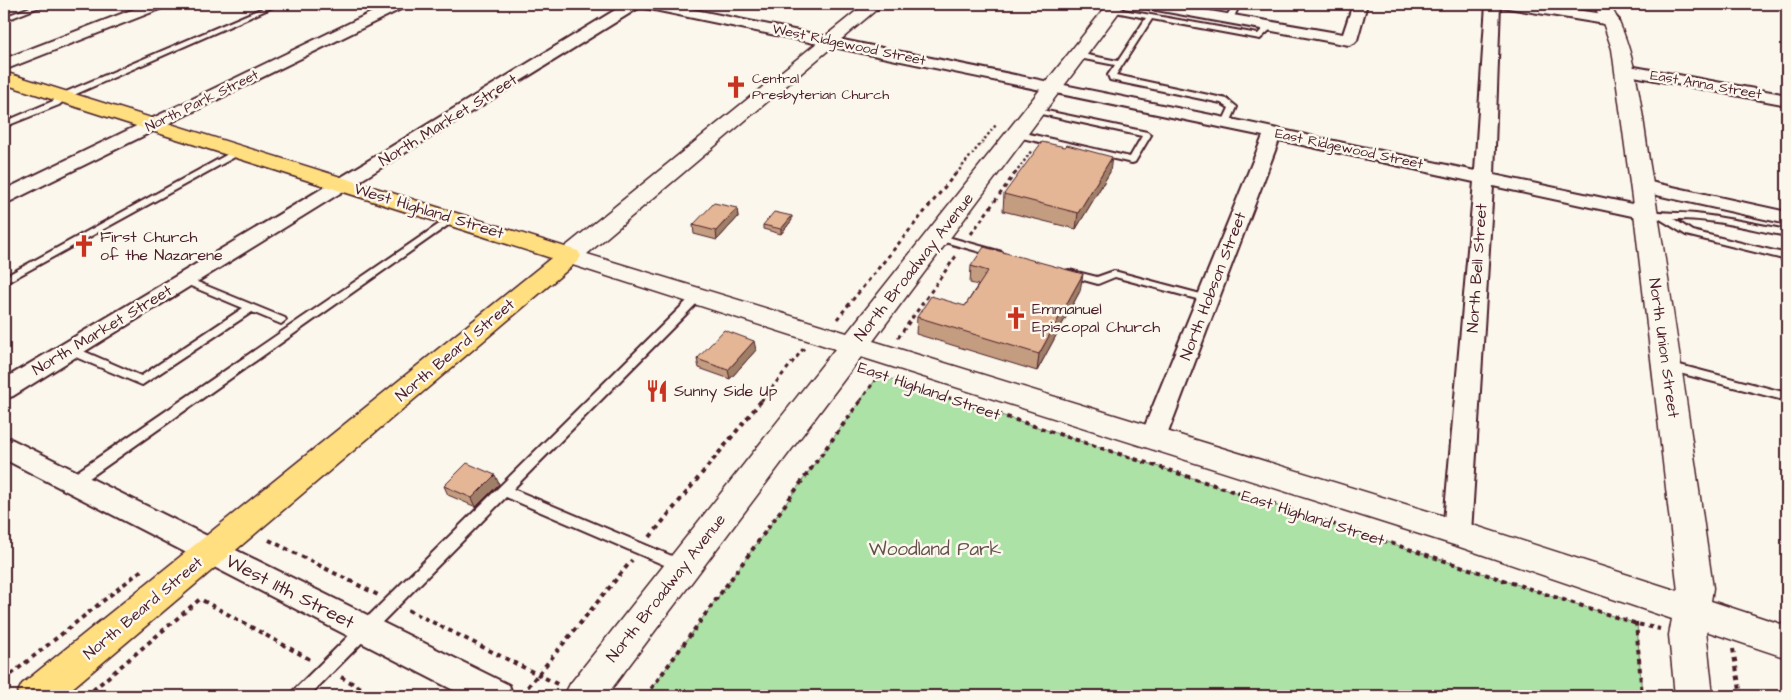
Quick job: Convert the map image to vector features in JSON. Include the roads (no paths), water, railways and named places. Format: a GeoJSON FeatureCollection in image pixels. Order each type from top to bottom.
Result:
{"type":"FeatureCollection","features":[{"type":"Feature","properties":{"kind":"main road","name":"West Highland Street"},"geometry":{"type":"LineString","coordinates":[[4,78],[569,256]]}},
{"type":"Feature","properties":{"kind":"main road","name":"North Beard Street"},"geometry":{"type":"LineString","coordinates":[[35,696],[569,256]]}},
{"type":"Feature","properties":{"kind":"street"},"geometry":{"type":"LineString","coordinates":[[4,65],[160,4]]}},
{"type":"Feature","properties":{"kind":"street","name":"North Park Street"},"geometry":{"type":"LineString","coordinates":[[4,197],[400,4]]}},
{"type":"Feature","properties":{"kind":"street","name":"North Market Street"},"geometry":{"type":"LineString","coordinates":[[4,390],[635,4]]}},
{"type":"Feature","properties":{"kind":"street","name":"West Ridgewood Street"},"geometry":{"type":"LineString","coordinates":[[646,4],[1052,87]]}},
{"type":"Feature","properties":{"kind":"street","name":"North Beard Street"},"geometry":{"type":"LineString","coordinates":[[569,256],[875,4]]}},
{"type":"Feature","properties":{"kind":"street"},"geometry":{"type":"LineString","coordinates":[[1148,10],[1229,19],[1348,40],[1360,4]]}},
{"type":"Feature","properties":{"kind":"street","name":"North Bell Street"},"geometry":{"type":"LineString","coordinates":[[1457,532],[1484,177],[1493,4]]}},
{"type":"Feature","properties":{"kind":"street"},"geometry":{"type":"LineString","coordinates":[[1508,4],[1606,12]]}},
{"type":"Feature","properties":{"kind":"street","name":"North Broadway Avenue"},"geometry":{"type":"LineString","coordinates":[[573,692],[683,566],[1077,55],[1109,6]]}},
{"type":"Feature","properties":{"kind":"street","name":"North Union Street"},"geometry":{"type":"LineString","coordinates":[[1606,12],[1621,49],[1641,186],[1654,215],[1666,365],[1696,588],[1689,623],[1694,696]]}},
{"type":"Feature","properties":{"kind":"street","name":"East Anna Street"},"geometry":{"type":"LineString","coordinates":[[1624,70],[1787,100]]}},
{"type":"Feature","properties":{"kind":"street","name":"East Ridgewood Street"},"geometry":{"type":"LineString","coordinates":[[1052,87],[1484,177],[1654,215]]}},
{"type":"Feature","properties":{"kind":"street","name":"North Hobson Street"},"geometry":{"type":"LineString","coordinates":[[1153,438],[1273,133]]}},
{"type":"Feature","properties":{"kind":"street"},"geometry":{"type":"LineString","coordinates":[[1641,186],[1787,218]]}},
{"type":"Feature","properties":{"kind":"street","name":"West Highland Street"},"geometry":{"type":"LineString","coordinates":[[569,256],[818,334],[848,353]]}},
{"type":"Feature","properties":{"kind":"street","name":"East Highland Street"},"geometry":{"type":"LineString","coordinates":[[848,353],[884,366],[1153,438],[1457,532],[1628,589],[1689,623],[1787,642]]}},
{"type":"Feature","properties":{"kind":"street","name":"West 11th Street"},"geometry":{"type":"LineString","coordinates":[[4,447],[497,696]]}},
{"type":"Feature","properties":{"kind":"lane"},"geometry":{"type":"LineString","coordinates":[[4,18],[44,4]]}},
{"type":"Feature","properties":{"kind":"lane"},"geometry":{"type":"LineString","coordinates":[[4,126],[56,103],[64,96],[277,4]]}},
{"type":"Feature","properties":{"kind":"lane"},"geometry":{"type":"LineString","coordinates":[[1229,19],[1237,4]]}},
{"type":"Feature","properties":{"kind":"lane"},"geometry":{"type":"LineString","coordinates":[[1109,6],[1148,10],[1260,37],[1270,26]]}},
{"type":"Feature","properties":{"kind":"lane"},"geometry":{"type":"LineString","coordinates":[[1148,10],[1112,75],[1113,78],[1224,101],[1233,106],[1226,123]]}},
{"type":"Feature","properties":{"kind":"lane"},"geometry":{"type":"LineString","coordinates":[[1077,55],[1118,64]]}},
{"type":"Feature","properties":{"kind":"lane"},"geometry":{"type":"LineString","coordinates":[[1016,134],[1132,160],[1146,135],[1035,110]]}},
{"type":"Feature","properties":{"kind":"lane"},"geometry":{"type":"LineString","coordinates":[[4,281],[239,151]]}},
{"type":"Feature","properties":{"kind":"lane"},"geometry":{"type":"LineString","coordinates":[[1654,215],[1688,216],[1787,233]]}},
{"type":"Feature","properties":{"kind":"lane"},"geometry":{"type":"LineString","coordinates":[[1654,215],[1689,233],[1748,249],[1787,257]]}},
{"type":"Feature","properties":{"kind":"lane"},"geometry":{"type":"LineString","coordinates":[[73,482],[451,218]]}},
{"type":"Feature","properties":{"kind":"lane"},"geometry":{"type":"LineString","coordinates":[[937,237],[1012,258]]}},
{"type":"Feature","properties":{"kind":"lane"},"geometry":{"type":"LineString","coordinates":[[1060,271],[1098,281],[1114,274],[1208,299]]}},
{"type":"Feature","properties":{"kind":"lane"},"geometry":{"type":"LineString","coordinates":[[185,280],[282,320]]}},
{"type":"Feature","properties":{"kind":"lane"},"geometry":{"type":"LineString","coordinates":[[299,696],[698,296]]}},
{"type":"Feature","properties":{"kind":"lane"},"geometry":{"type":"LineString","coordinates":[[70,350],[142,381],[252,307]]}},
{"type":"Feature","properties":{"kind":"lane"},"geometry":{"type":"LineString","coordinates":[[1666,365],[1787,397]]}},
{"type":"Feature","properties":{"kind":"lane"},"geometry":{"type":"LineString","coordinates":[[504,491],[683,566]]}},
{"type":"Feature","properties":{"kind":"place","name":"Central Presbyterian Church"},"geometry":{"type":"Point","coordinates":[736,87]}},
{"type":"Feature","properties":{"kind":"place","name":"First Church of the Nazarene"},"geometry":{"type":"Point","coordinates":[84,246]}},
{"type":"Feature","properties":{"kind":"place","name":"Emmanuel Episcopal Church"},"geometry":{"type":"Point","coordinates":[1016,318]}},
{"type":"Feature","properties":{"kind":"place","name":"Sunny Side Up"},"geometry":{"type":"Point","coordinates":[657,391]}},
{"type":"Feature","properties":{"kind":"park label","name":"Woodland Park"},"geometry":{"type":"Point","coordinates":[935,549]}}]}
